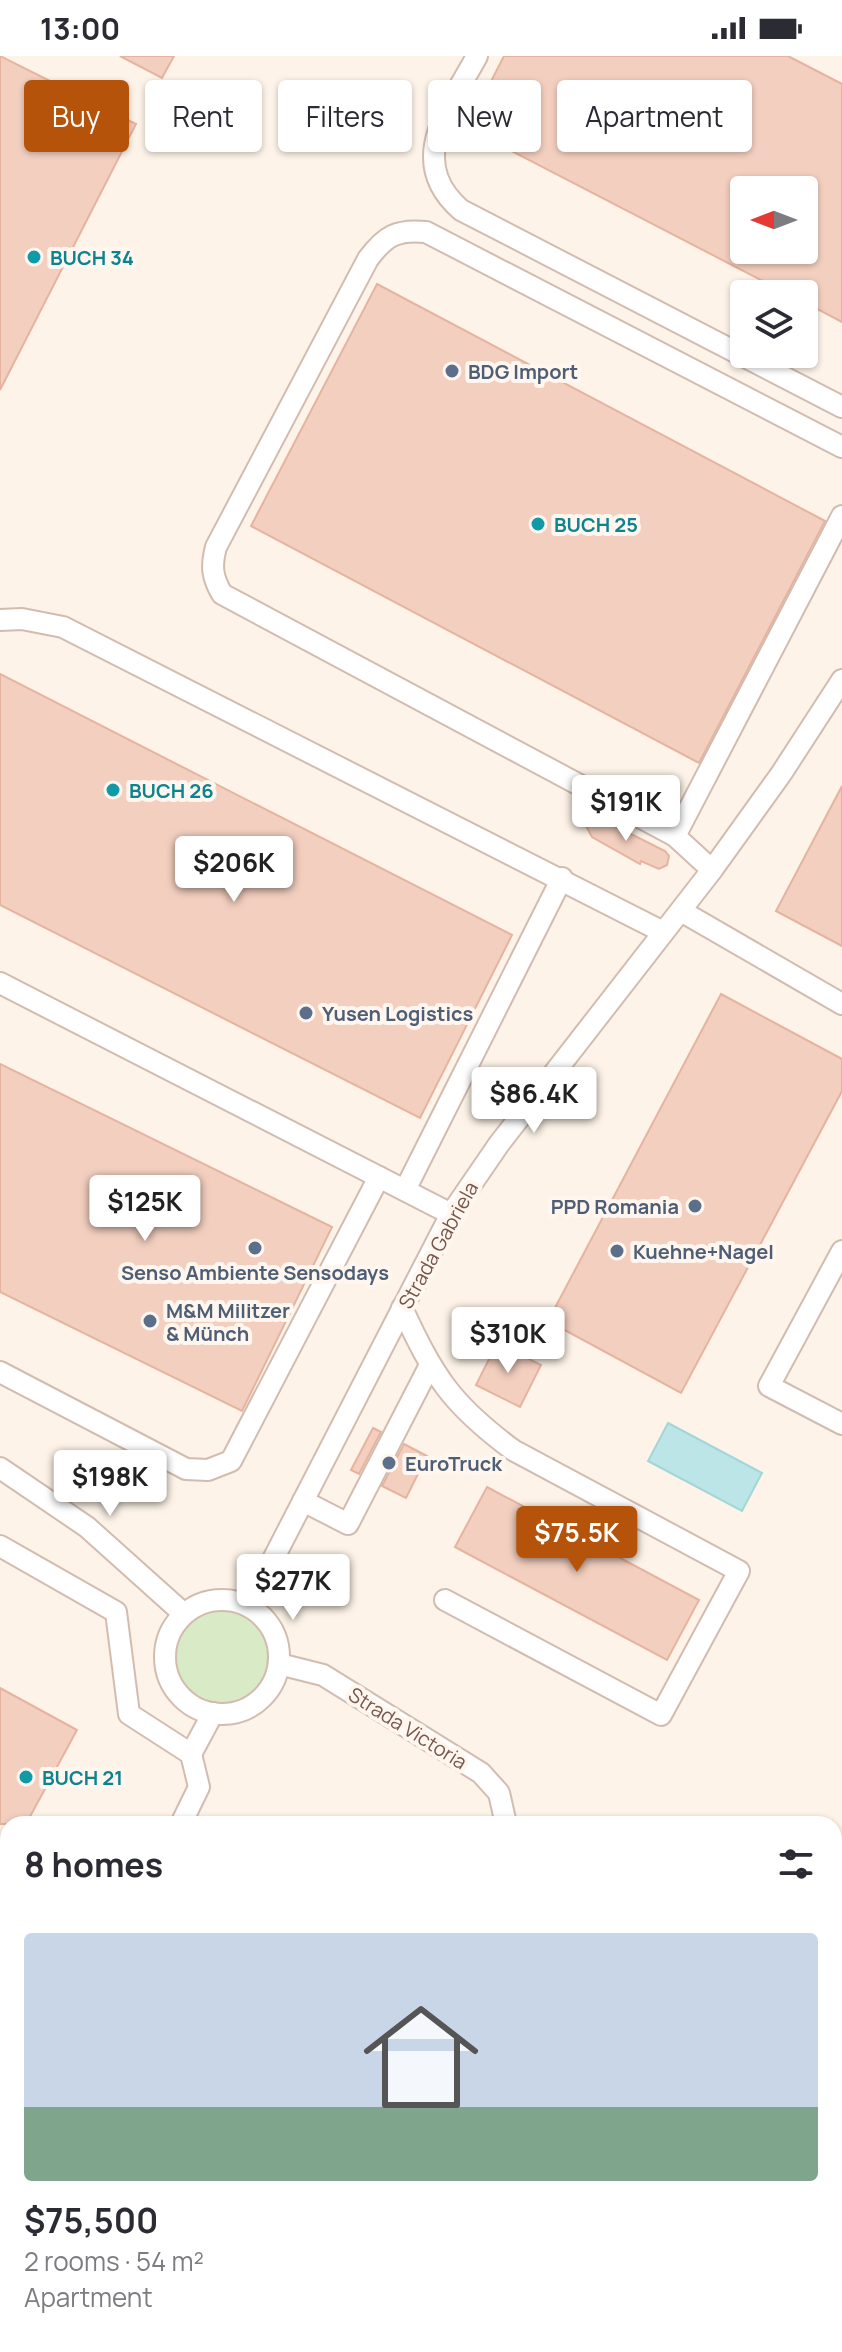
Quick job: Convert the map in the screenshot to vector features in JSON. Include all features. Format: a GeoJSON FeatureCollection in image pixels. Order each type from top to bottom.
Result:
{"type":"FeatureCollection","features":[{"type":"Feature","properties":{"kind":"street"},"geometry":{"type":"LineString","coordinates":[[477,56],[435,139],[432,163],[437,183],[447,198],[461,210],[842,407]]}},
{"type":"Feature","properties":{"kind":"street"},"geometry":{"type":"LineString","coordinates":[[712,870],[675,836],[222,594],[215,582],[212,566],[216,547],[368,259],[380,243],[395,232],[407,230],[426,232],[842,447]]}},
{"type":"Feature","properties":{"kind":"street"},"geometry":{"type":"LineString","coordinates":[[675,836],[842,516]]}},
{"type":"Feature","properties":{"kind":"street"},"geometry":{"type":"LineString","coordinates":[[0,620],[22,619],[63,627],[663,932]]}},
{"type":"Feature","properties":{"kind":"street","name":"Strada Gabriela"},"geometry":{"type":"LineString","coordinates":[[249,1606],[451,1214],[499,1144],[712,870],[781,774],[842,680]]}},
{"type":"Feature","properties":{"kind":"street"},"geometry":{"type":"LineString","coordinates":[[405,1190],[562,878]]}},
{"type":"Feature","properties":{"kind":"street"},"geometry":{"type":"LineString","coordinates":[[681,911],[842,1004]]}},
{"type":"Feature","properties":{"kind":"street"},"geometry":{"type":"LineString","coordinates":[[0,983],[451,1214]]}},
{"type":"Feature","properties":{"kind":"street"},"geometry":{"type":"LineString","coordinates":[[0,1372],[186,1469],[208,1470],[231,1461],[379,1177]]}},
{"type":"Feature","properties":{"kind":"street"},"geometry":{"type":"LineString","coordinates":[[842,1251],[769,1386],[842,1424]]}},
{"type":"Feature","properties":{"kind":"street"},"geometry":{"type":"LineString","coordinates":[[402,1308],[429,1367],[458,1404],[513,1450],[739,1571],[661,1715],[445,1600]]}},
{"type":"Feature","properties":{"kind":"street"},"geometry":{"type":"LineString","coordinates":[[303,1501],[348,1524],[429,1367]]}},
{"type":"Feature","properties":{"kind":"street"},"geometry":{"type":"LineString","coordinates":[[0,1468],[87,1527],[184,1614]]}},
{"type":"Feature","properties":{"kind":"street"},"geometry":{"type":"LineString","coordinates":[[0,1546],[116,1612],[129,1714],[191,1754]]}},
{"type":"Feature","properties":{"kind":"street"},"geometry":{"type":"LineString","coordinates":[[216,1600],[249,1606],[270,1624],[279,1650],[275,1678],[257,1702],[228,1714],[196,1707],[181,1696],[171,1681],[166,1664],[169,1637],[184,1614],[216,1600]]}},
{"type":"Feature","properties":{"kind":"street","name":"Strada Victoria"},"geometry":{"type":"LineString","coordinates":[[279,1664],[323,1675],[481,1773],[499,1793],[504,1816]]}},
{"type":"Feature","properties":{"kind":"street"},"geometry":{"type":"LineString","coordinates":[[185,1816],[199,1787],[191,1754],[213,1713]]}},
{"type":"Feature","properties":{"kind":"green space"},"geometry":{"type":"Polygon","coordinates":[[[222,1600],[244,1605],[262,1617],[274,1635],[279,1657],[274,1679],[262,1697],[244,1709],[222,1714],[200,1709],[182,1697],[170,1679],[165,1657],[170,1635],[182,1617],[200,1605],[222,1600]]]}},
{"type":"Feature","properties":{"kind":"water"},"geometry":{"type":"Polygon","coordinates":[[[668,1423],[762,1473],[742,1511],[648,1461],[668,1423]]]}},
{"type":"Feature","properties":{"kind":"building","name":"BUCH 34"},"geometry":{"type":"Polygon","coordinates":[[[0,56],[48,80],[24,80],[24,152],[122,152],[0,390],[0,56]]]}},
{"type":"Feature","properties":{"kind":"building"},"geometry":{"type":"Polygon","coordinates":[[[120,56],[174,56],[162,78],[120,56]]]}},
{"type":"Feature","properties":{"kind":"building"},"geometry":{"type":"Polygon","coordinates":[[[504,56],[788,56],[842,84],[842,322],[818,309],[818,280],[761,280],[513,152],[541,152],[541,80],[492,80],[504,56]]]}},
{"type":"Feature","properties":{"kind":"building","name":"BUCH 34"},"geometry":{"type":"Polygon","coordinates":[[[129,120],[136,124],[129,138],[129,120]]]}},
{"type":"Feature","properties":{"kind":"building","name":"BUCH 25"},"geometry":{"type":"Polygon","coordinates":[[[377,284],[825,521],[699,763],[251,526],[377,284]]]}},
{"type":"Feature","properties":{"kind":"building","name":"BUCH 26"},"geometry":{"type":"Polygon","coordinates":[[[0,674],[512,935],[420,1118],[0,905],[0,674]]]}},
{"type":"Feature","properties":{"kind":"building"},"geometry":{"type":"Polygon","coordinates":[[[842,786],[842,946],[776,911],[842,786]]]}},
{"type":"Feature","properties":{"kind":"building"},"geometry":{"type":"Polygon","coordinates":[[[595,814],[606,815],[613,825],[665,851],[669,856],[667,865],[659,869],[641,861],[640,864],[592,837],[586,826],[595,814]]]}},
{"type":"Feature","properties":{"kind":"building","name":"PPD Romania"},"geometry":{"type":"Polygon","coordinates":[[[721,994],[842,1059],[842,1091],[681,1393],[548,1321],[721,994]]]}},
{"type":"Feature","properties":{"kind":"building"},"geometry":{"type":"Polygon","coordinates":[[[0,1064],[332,1227],[242,1411],[0,1292],[0,1064]]]}},
{"type":"Feature","properties":{"kind":"building"},"geometry":{"type":"Polygon","coordinates":[[[497,1343],[541,1365],[520,1407],[476,1385],[497,1343]]]}},
{"type":"Feature","properties":{"kind":"building"},"geometry":{"type":"Polygon","coordinates":[[[373,1428],[381,1432],[359,1474],[351,1470],[373,1428]]]}},
{"type":"Feature","properties":{"kind":"building"},"geometry":{"type":"Polygon","coordinates":[[[404,1444],[427,1456],[406,1498],[382,1486],[404,1444]]]}},
{"type":"Feature","properties":{"kind":"building"},"geometry":{"type":"Polygon","coordinates":[[[487,1487],[699,1600],[667,1660],[455,1547],[487,1487]]]}},
{"type":"Feature","properties":{"kind":"building","name":"BUCH 21"},"geometry":{"type":"Polygon","coordinates":[[[0,1688],[77,1730],[30,1816],[0,1816],[0,1688]]]}},
{"type":"Feature","properties":{"kind":"place","name":"BUCH 34"},"geometry":{"type":"Point","coordinates":[34,257]}},
{"type":"Feature","properties":{"kind":"place","name":"BDG Import"},"geometry":{"type":"Point","coordinates":[452,371]}},
{"type":"Feature","properties":{"kind":"place","name":"BUCH 25"},"geometry":{"type":"Point","coordinates":[538,524]}},
{"type":"Feature","properties":{"kind":"place","name":"BUCH 26"},"geometry":{"type":"Point","coordinates":[113,790]}},
{"type":"Feature","properties":{"kind":"place","name":"Yusen Logistics"},"geometry":{"type":"Point","coordinates":[306,1013]}},
{"type":"Feature","properties":{"kind":"place","name":"PPD Romania"},"geometry":{"type":"Point","coordinates":[695,1206]}},
{"type":"Feature","properties":{"kind":"place","name":"Senso Ambiente Sensodays"},"geometry":{"type":"Point","coordinates":[255,1248]}},
{"type":"Feature","properties":{"kind":"place","name":"Kuehne+Nagel"},"geometry":{"type":"Point","coordinates":[617,1251]}},
{"type":"Feature","properties":{"kind":"place","name":"M&M Militzer & Münch"},"geometry":{"type":"Point","coordinates":[150,1321]}},
{"type":"Feature","properties":{"kind":"place","name":"EuroTruck"},"geometry":{"type":"Point","coordinates":[389,1463]}},
{"type":"Feature","properties":{"kind":"place","name":"BUCH 21"},"geometry":{"type":"Point","coordinates":[26,1777]}}]}
